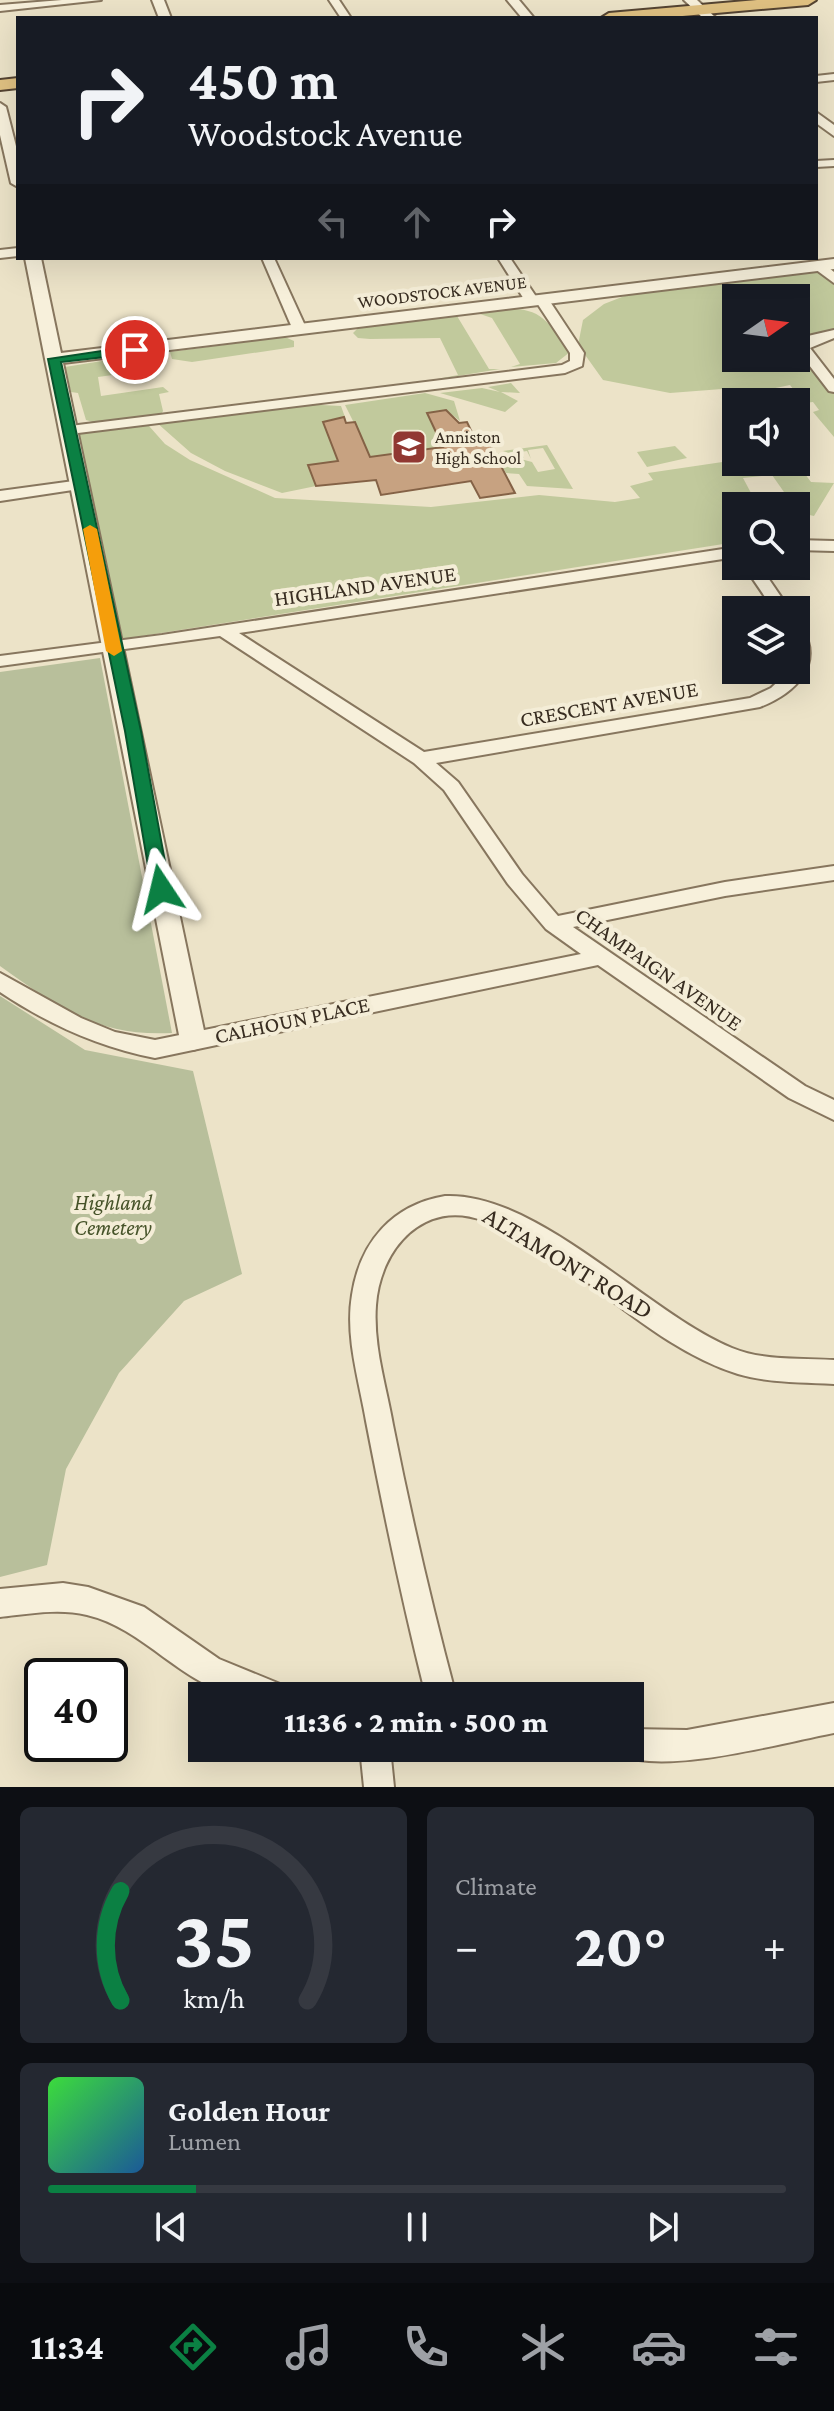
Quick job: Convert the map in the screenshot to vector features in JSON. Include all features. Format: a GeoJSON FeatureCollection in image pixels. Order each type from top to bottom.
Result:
{"type":"FeatureCollection","features":[{"type":"Feature","properties":{"kind":"highway"},"geometry":{"type":"LineString","coordinates":[[629,16],[808,0]]}},
{"type":"Feature","properties":{"kind":"highway"},"geometry":{"type":"LineString","coordinates":[[749,16],[827,9]]}},
{"type":"Feature","properties":{"kind":"street"},"geometry":{"type":"LineString","coordinates":[[0,8],[96,0]]}},
{"type":"Feature","properties":{"kind":"street"},"geometry":{"type":"LineString","coordinates":[[513,0],[526,16]]}},
{"type":"Feature","properties":{"kind":"street"},"geometry":{"type":"LineString","coordinates":[[0,107],[10,160]]}},
{"type":"Feature","properties":{"kind":"street"},"geometry":{"type":"LineString","coordinates":[[818,118],[834,132]]}},
{"type":"Feature","properties":{"kind":"street"},"geometry":{"type":"LineString","coordinates":[[33,260],[193,1040]]}},
{"type":"Feature","properties":{"kind":"street"},"geometry":{"type":"LineString","coordinates":[[269,260],[300,330]]}},
{"type":"Feature","properties":{"kind":"street"},"geometry":{"type":"LineString","coordinates":[[70,430],[565,369],[577,363],[577,353],[506,260]]}},
{"type":"Feature","properties":{"kind":"street"},"geometry":{"type":"LineString","coordinates":[[732,260],[745,275]]}},
{"type":"Feature","properties":{"kind":"street"},"geometry":{"type":"LineString","coordinates":[[827,265],[834,279]]}},
{"type":"Feature","properties":{"kind":"street","name":"WOODSTOCK AVENUE"},"geometry":{"type":"LineString","coordinates":[[54,359],[827,265]]}},
{"type":"Feature","properties":{"kind":"street"},"geometry":{"type":"LineString","coordinates":[[834,334],[813,339],[802,347],[828,372],[834,388]]}},
{"type":"Feature","properties":{"kind":"street"},"geometry":{"type":"LineString","coordinates":[[0,496],[81,485]]}},
{"type":"Feature","properties":{"kind":"street"},"geometry":{"type":"LineString","coordinates":[[810,545],[834,546]]}},
{"type":"Feature","properties":{"kind":"street","name":"HIGHLAND AVENUE"},"geometry":{"type":"LineString","coordinates":[[0,661],[224,631],[722,554]]}},
{"type":"Feature","properties":{"kind":"street","name":"CHAMPAIGN AVENUE"},"geometry":{"type":"LineString","coordinates":[[224,631],[421,759],[451,786],[515,879],[553,924],[597,958],[797,1092],[834,1111]]}},
{"type":"Feature","properties":{"kind":"street","name":"CRESCENT AVENUE"},"geometry":{"type":"LineString","coordinates":[[421,759],[754,703],[774,696],[790,684]]}},
{"type":"Feature","properties":{"kind":"street"},"geometry":{"type":"LineString","coordinates":[[553,924],[725,889],[834,873]]}},
{"type":"Feature","properties":{"kind":"street","name":"CALHOUN PLACE"},"geometry":{"type":"LineString","coordinates":[[0,981],[74,1027],[129,1045],[155,1049],[597,958]]}},
{"type":"Feature","properties":{"kind":"street","name":"ALTAMONT ROAD"},"geometry":{"type":"LineString","coordinates":[[438,1682],[395,1505],[364,1344],[363,1305],[371,1268],[391,1233],[408,1218],[430,1208],[454,1205],[476,1208],[496,1216],[605,1280],[718,1355],[765,1367],[834,1372]]}},
{"type":"Feature","properties":{"kind":"street"},"geometry":{"type":"LineString","coordinates":[[0,1603],[63,1597],[88,1601],[134,1617],[209,1669],[241,1682]]}},
{"type":"Feature","properties":{"kind":"street"},"geometry":{"type":"LineString","coordinates":[[644,1744],[687,1745],[834,1718]]}},
{"type":"Feature","properties":{"kind":"street"},"geometry":{"type":"LineString","coordinates":[[376,1762],[379,1787]]}},
{"type":"Feature","properties":{"kind":"green space"},"geometry":{"type":"Polygon","coordinates":[[[822,271],[834,282],[834,331],[810,339],[810,284],[722,284],[722,372],[810,372],[810,365],[834,392],[834,437],[813,412],[819,410],[810,402],[810,388],[792,388],[790,385],[670,393],[603,380],[578,345],[583,320],[604,304],[627,295],[822,271]]]}},
{"type":"Feature","properties":{"kind":"green space"},"geometry":{"type":"Polygon","coordinates":[[[510,309],[531,312],[546,321],[570,352],[556,363],[511,367],[520,364],[492,318],[480,314],[510,309]]]}},
{"type":"Feature","properties":{"kind":"green space"},"geometry":{"type":"Polygon","coordinates":[[[457,316],[489,369],[500,369],[416,383],[458,375],[440,338],[370,339],[358,338],[353,333],[358,328],[457,316]]]}},
{"type":"Feature","properties":{"kind":"green space"},"geometry":{"type":"Polygon","coordinates":[[[285,337],[294,341],[294,347],[192,362],[172,359],[170,352],[285,337]]]}},
{"type":"Feature","properties":{"kind":"green space"},"geometry":{"type":"Polygon","coordinates":[[[102,361],[148,361],[149,370],[98,377],[101,396],[163,387],[169,392],[159,394],[163,411],[160,416],[96,423],[86,420],[78,393],[71,392],[65,367],[102,361]]]}},
{"type":"Feature","properties":{"kind":"green space"},"geometry":{"type":"Polygon","coordinates":[[[511,383],[520,393],[501,392],[518,401],[505,412],[440,393],[482,388],[500,392],[488,387],[511,383]]]}},
{"type":"Feature","properties":{"kind":"green space"},"geometry":{"type":"Polygon","coordinates":[[[425,393],[454,401],[460,421],[446,410],[427,414],[444,446],[371,457],[345,405],[425,393]]]}},
{"type":"Feature","properties":{"kind":"green space"},"geometry":{"type":"Polygon","coordinates":[[[302,404],[341,406],[346,420],[330,419],[338,461],[308,465],[316,486],[282,493],[225,471],[191,453],[156,422],[302,404]]]}},
{"type":"Feature","properties":{"kind":"green space"},"geometry":{"type":"Polygon","coordinates":[[[140,424],[149,426],[165,444],[190,460],[275,498],[431,507],[539,495],[615,502],[640,498],[630,486],[653,480],[648,473],[722,462],[722,476],[762,476],[743,478],[750,492],[722,492],[722,544],[123,639],[78,433],[140,424]]]}},
{"type":"Feature","properties":{"kind":"green space"},"geometry":{"type":"Polygon","coordinates":[[[547,445],[573,489],[527,486],[519,474],[506,473],[494,452],[532,462],[538,472],[555,469],[543,448],[528,450],[531,459],[527,451],[521,452],[524,458],[503,451],[547,445]]]}},
{"type":"Feature","properties":{"kind":"green space"},"geometry":{"type":"Polygon","coordinates":[[[675,446],[687,458],[647,467],[637,452],[675,446]]]}},
{"type":"Feature","properties":{"kind":"green space"},"geometry":{"type":"Polygon","coordinates":[[[773,476],[806,476],[811,482],[834,483],[814,516],[810,515],[810,492],[784,492],[773,476]]]}},
{"type":"Feature","properties":{"kind":"green space"},"geometry":{"type":"Polygon","coordinates":[[[100,658],[172,1033],[145,1033],[100,1024],[60,1006],[0,966],[0,672],[100,658]]]}},
{"type":"Feature","properties":{"kind":"green space","name":"Highland Cemetery"},"geometry":{"type":"Polygon","coordinates":[[[0,996],[85,1050],[193,1071],[242,1274],[184,1301],[119,1373],[66,1469],[47,1565],[0,1577],[0,996]]]}},
{"type":"Feature","properties":{"kind":"building"},"geometry":{"type":"Polygon","coordinates":[[[446,410],[459,423],[467,422],[477,443],[488,441],[515,493],[480,498],[471,481],[381,495],[376,480],[316,486],[308,465],[338,461],[323,422],[344,417],[346,423],[355,422],[370,457],[443,447],[427,413],[446,410]]]}},
{"type":"Feature","properties":{"kind":"slow traffic"},"geometry":{"type":"LineString","coordinates":[[90,529],[114,651]]}},
{"type":"Feature","properties":{"kind":"place","name":"Anniston High School"},"geometry":{"type":"Point","coordinates":[409,447]}},
{"type":"Feature","properties":{"kind":"route"},"geometry":{"type":"LineString","coordinates":[[135,350],[54,359],[133,731],[161,889]]}}]}
